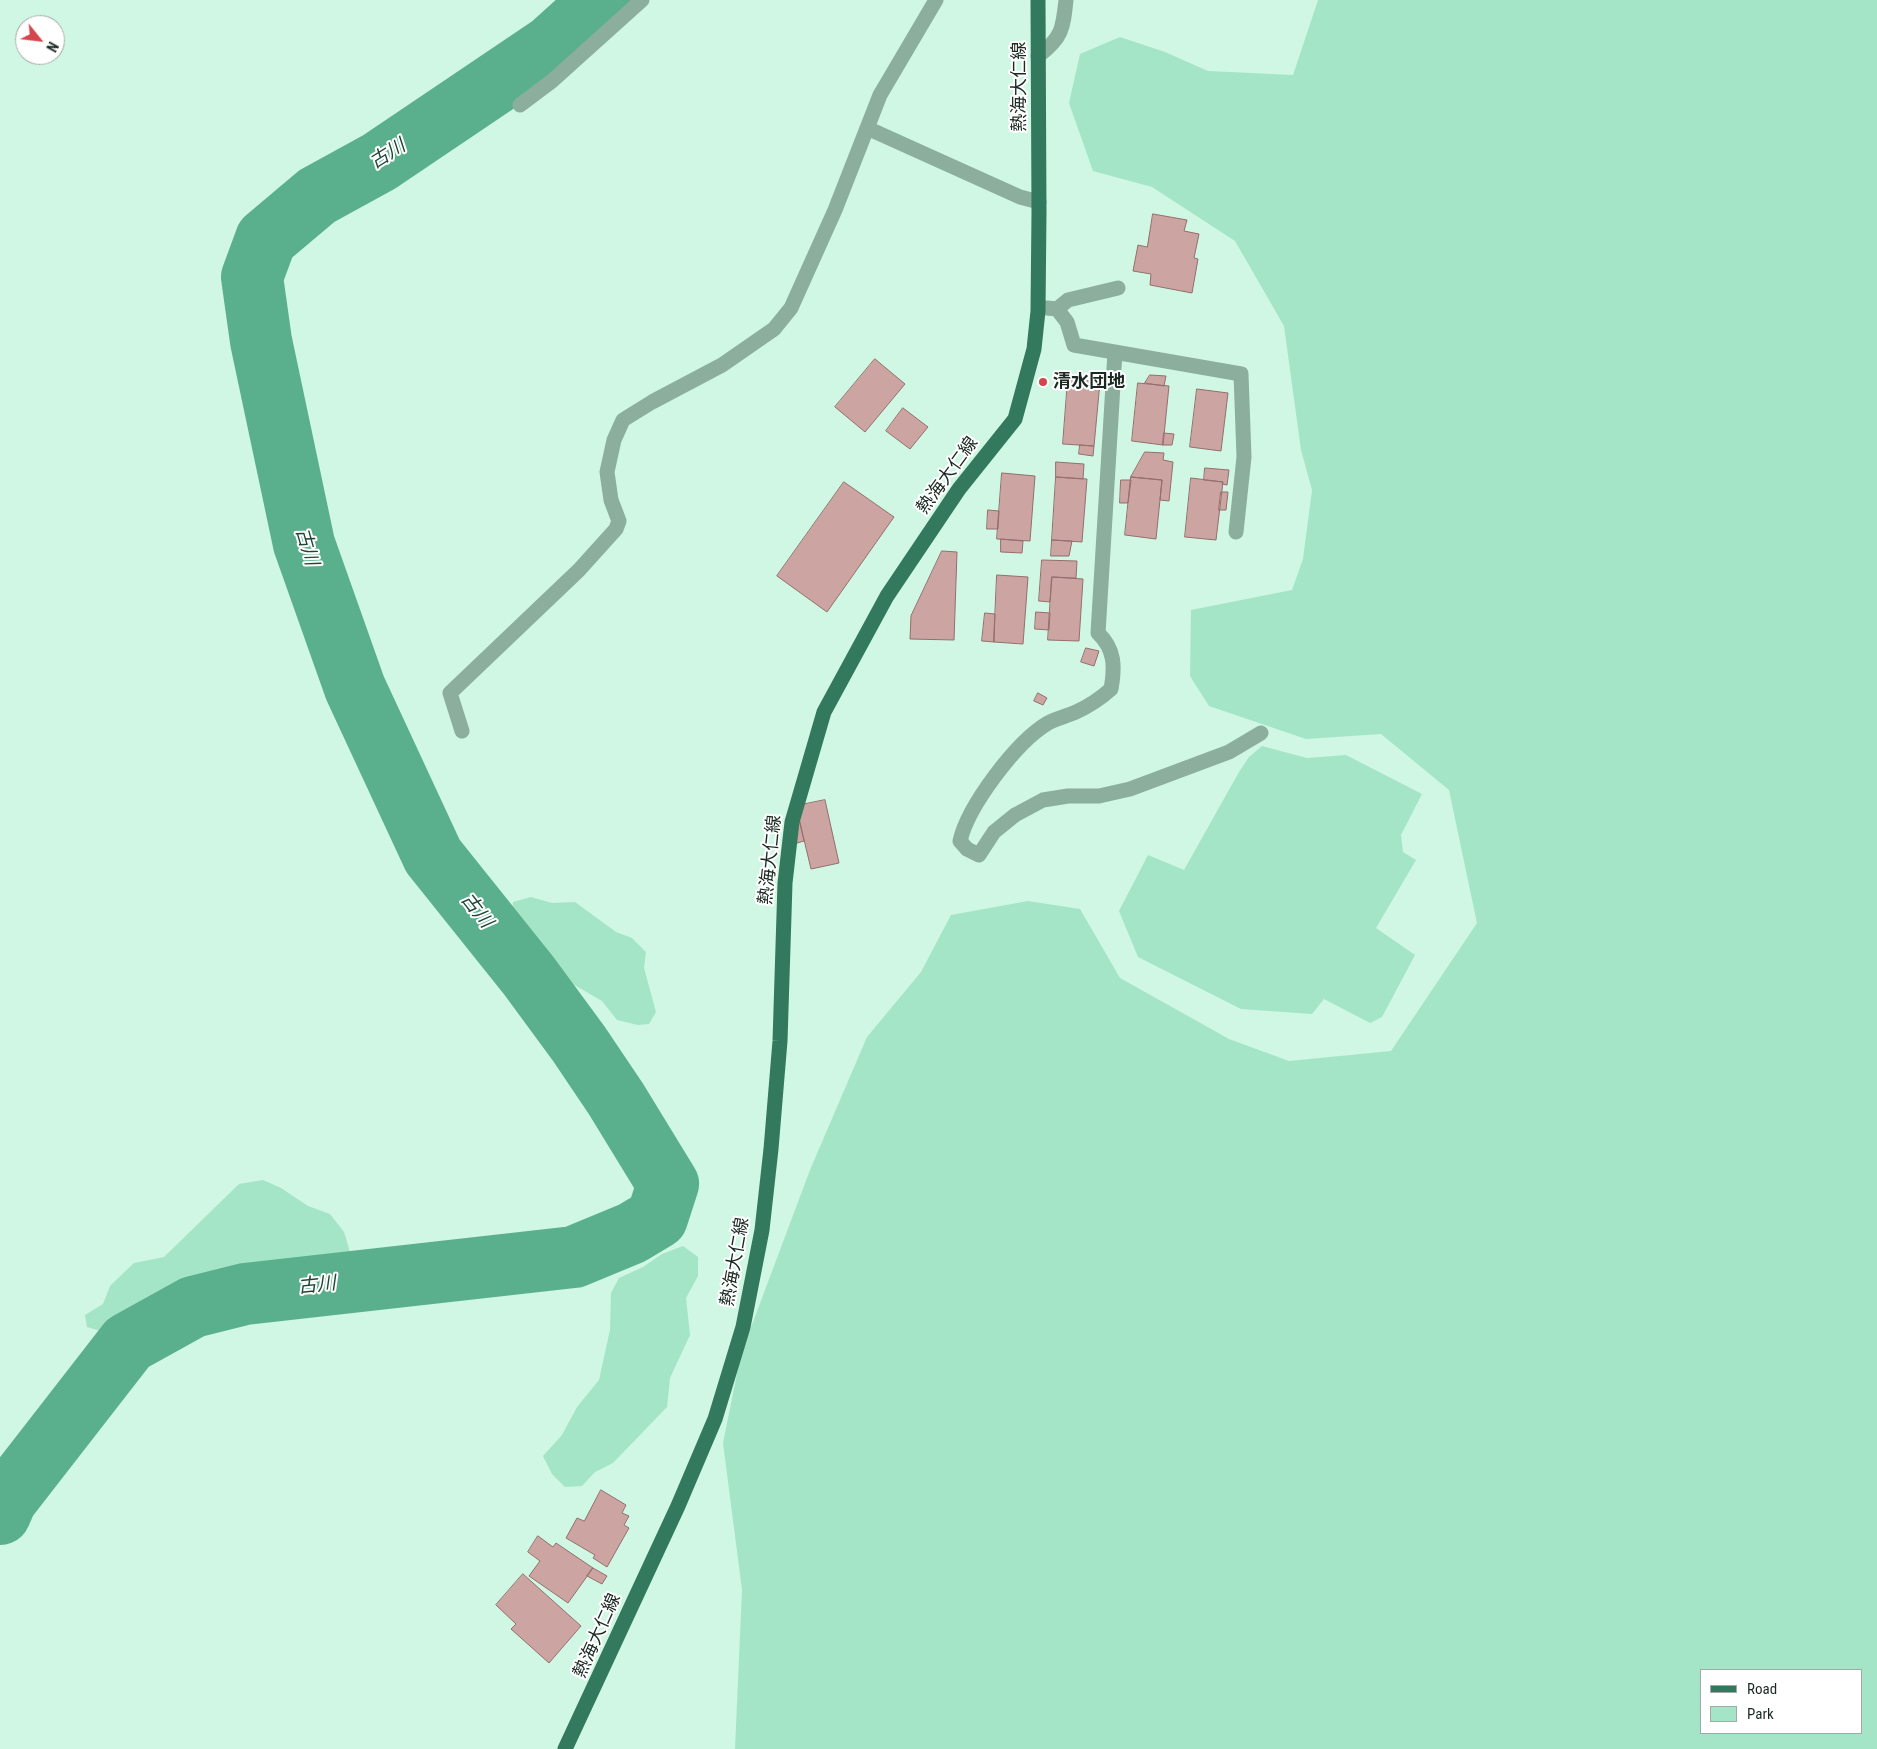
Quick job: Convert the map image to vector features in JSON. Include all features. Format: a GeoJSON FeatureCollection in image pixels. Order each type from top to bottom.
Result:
{"type":"FeatureCollection","features":[{"type":"Feature","properties":{"kind":"main road","name":"熱海大仁線"},"geometry":{"type":"LineString","coordinates":[[566,1749],[674,1515],[715,1420],[743,1327],[762,1230],[771,1149],[780,1041],[785,883],[792,822],[824,712],[887,596],[959,488],[1015,419],[1034,349],[1038,307],[1038,0]]}},
{"type":"Feature","properties":{"kind":"street"},"geometry":{"type":"LineString","coordinates":[[520,105],[552,81],[642,0]]}},
{"type":"Feature","properties":{"kind":"street"},"geometry":{"type":"LineString","coordinates":[[462,731],[450,692],[579,570],[616,529],[619,521],[611,500],[607,472],[614,440],[623,420],[652,402],[722,365],[774,329],[791,308],[835,210],[880,96],[936,0]]}},
{"type":"Feature","properties":{"kind":"street"},"geometry":{"type":"LineString","coordinates":[[1038,56],[1054,44],[1062,29],[1066,0]]}},
{"type":"Feature","properties":{"kind":"street"},"geometry":{"type":"LineString","coordinates":[[867,128],[1020,196],[1039,202]]}},
{"type":"Feature","properties":{"kind":"street"},"geometry":{"type":"LineString","coordinates":[[1038,307],[1057,309],[1068,300],[1118,288]]}},
{"type":"Feature","properties":{"kind":"street"},"geometry":{"type":"LineString","coordinates":[[1057,309],[1067,322],[1074,345],[1241,374],[1244,457],[1236,532]]}},
{"type":"Feature","properties":{"kind":"street"},"geometry":{"type":"LineString","coordinates":[[1114,352],[1098,633],[1106,640],[1113,654],[1114,670],[1111,689],[1099,699],[1078,711],[1048,723],[1012,755],[975,808],[963,829],[960,841],[967,849],[978,855],[994,832],[1015,815],[1043,800],[1068,796],[1099,796],[1130,789],[1229,752],[1261,733]]}},
{"type":"Feature","properties":{"kind":"green space"},"geometry":{"type":"Polygon","coordinates":[[[1318,0],[1877,0],[1877,1749],[735,1749],[742,1590],[723,1443],[741,1354],[810,1170],[867,1037],[921,972],[951,915],[1028,901],[1080,909],[1120,978],[1229,1039],[1289,1061],[1391,1051],[1477,923],[1449,790],[1381,734],[1306,739],[1209,706],[1190,676],[1191,610],[1292,590],[1303,559],[1312,490],[1301,450],[1284,326],[1235,241],[1152,187],[1093,171],[1069,103],[1080,54],[1120,37],[1165,52],[1208,71],[1293,75],[1318,0]]]}},
{"type":"Feature","properties":{"kind":"green space"},"geometry":{"type":"Polygon","coordinates":[[[1262,746],[1307,758],[1346,755],[1422,794],[1401,835],[1403,852],[1416,860],[1376,928],[1415,955],[1382,1017],[1370,1023],[1324,999],[1312,1014],[1241,1009],[1138,957],[1119,911],[1148,855],[1184,870],[1239,772],[1249,757],[1262,746]]]}},
{"type":"Feature","properties":{"kind":"green space"},"geometry":{"type":"Polygon","coordinates":[[[531,897],[552,903],[575,902],[616,932],[632,938],[646,952],[644,968],[656,1012],[649,1024],[638,1025],[617,1020],[602,1001],[552,972],[520,937],[512,915],[513,902],[531,897]]]}},
{"type":"Feature","properties":{"kind":"green space"},"geometry":{"type":"Polygon","coordinates":[[[263,1180],[281,1188],[308,1206],[330,1214],[344,1232],[350,1252],[343,1264],[311,1274],[238,1279],[200,1286],[177,1293],[132,1319],[117,1323],[104,1332],[87,1327],[85,1315],[103,1304],[110,1286],[134,1263],[164,1257],[239,1184],[263,1180]]]}},
{"type":"Feature","properties":{"kind":"green space"},"geometry":{"type":"Polygon","coordinates":[[[683,1246],[698,1257],[698,1276],[686,1298],[690,1335],[670,1378],[667,1407],[613,1463],[595,1472],[582,1486],[565,1487],[552,1474],[543,1456],[562,1435],[577,1407],[599,1380],[610,1330],[611,1293],[619,1278],[643,1267],[662,1254],[683,1246]]]}},
{"type":"Feature","properties":{"kind":"building"},"geometry":{"type":"Polygon","coordinates":[[[1153,214],[1187,220],[1184,231],[1199,234],[1194,258],[1198,259],[1192,293],[1150,285],[1151,274],[1133,271],[1138,245],[1147,247],[1153,214]]]}},
{"type":"Feature","properties":{"kind":"building"},"geometry":{"type":"Polygon","coordinates":[[[875,359],[905,384],[865,432],[835,407],[875,359]]]}},
{"type":"Feature","properties":{"kind":"building"},"geometry":{"type":"Polygon","coordinates":[[[1150,375],[1166,376],[1164,386],[1145,383],[1150,375]]]}},
{"type":"Feature","properties":{"kind":"building"},"geometry":{"type":"Polygon","coordinates":[[[1068,379],[1100,382],[1094,446],[1063,444],[1068,379]]]}},
{"type":"Feature","properties":{"kind":"building"},"geometry":{"type":"Polygon","coordinates":[[[1138,383],[1169,386],[1163,445],[1132,441],[1138,383]]]}},
{"type":"Feature","properties":{"kind":"building"},"geometry":{"type":"Polygon","coordinates":[[[1197,389],[1228,393],[1221,451],[1190,447],[1197,389]]]}},
{"type":"Feature","properties":{"kind":"building"},"geometry":{"type":"Polygon","coordinates":[[[903,408],[928,427],[910,449],[886,431],[903,408]]]}},
{"type":"Feature","properties":{"kind":"building"},"geometry":{"type":"Polygon","coordinates":[[[1164,433],[1174,434],[1172,445],[1163,445],[1164,433]]]}},
{"type":"Feature","properties":{"kind":"building"},"geometry":{"type":"Polygon","coordinates":[[[1080,445],[1094,446],[1093,456],[1079,454],[1080,445]]]}},
{"type":"Feature","properties":{"kind":"building"},"geometry":{"type":"Polygon","coordinates":[[[1145,452],[1164,453],[1163,460],[1173,462],[1169,501],[1160,500],[1162,480],[1131,477],[1145,452]]]}},
{"type":"Feature","properties":{"kind":"building"},"geometry":{"type":"Polygon","coordinates":[[[1056,462],[1084,464],[1083,479],[1056,477],[1056,462]]]}},
{"type":"Feature","properties":{"kind":"building"},"geometry":{"type":"Polygon","coordinates":[[[1205,468],[1229,470],[1227,485],[1222,484],[1223,482],[1204,480],[1205,468]]]}},
{"type":"Feature","properties":{"kind":"building"},"geometry":{"type":"Polygon","coordinates":[[[1002,473],[1035,476],[1030,541],[997,539],[1002,473]]]}},
{"type":"Feature","properties":{"kind":"building"},"geometry":{"type":"Polygon","coordinates":[[[1056,477],[1087,479],[1082,542],[1052,540],[1056,477]]]}},
{"type":"Feature","properties":{"kind":"building"},"geometry":{"type":"Polygon","coordinates":[[[1131,477],[1162,480],[1156,539],[1125,535],[1131,477]]]}},
{"type":"Feature","properties":{"kind":"building"},"geometry":{"type":"Polygon","coordinates":[[[1191,478],[1223,482],[1216,540],[1185,537],[1191,478]]]}},
{"type":"Feature","properties":{"kind":"building"},"geometry":{"type":"Polygon","coordinates":[[[1121,480],[1131,480],[1128,503],[1120,503],[1121,480]]]}},
{"type":"Feature","properties":{"kind":"building"},"geometry":{"type":"Polygon","coordinates":[[[844,482],[894,517],[827,612],[777,576],[844,482]]]}},
{"type":"Feature","properties":{"kind":"building"},"geometry":{"type":"Polygon","coordinates":[[[1221,492],[1228,492],[1226,510],[1219,510],[1221,492]]]}},
{"type":"Feature","properties":{"kind":"building"},"geometry":{"type":"Polygon","coordinates":[[[988,510],[999,511],[998,529],[987,529],[988,510]]]}},
{"type":"Feature","properties":{"kind":"building"},"geometry":{"type":"Polygon","coordinates":[[[1001,539],[1023,541],[1022,553],[1001,552],[1001,539]]]}},
{"type":"Feature","properties":{"kind":"building"},"geometry":{"type":"Polygon","coordinates":[[[1052,540],[1072,541],[1069,556],[1051,556],[1052,540]]]}},
{"type":"Feature","properties":{"kind":"building"},"geometry":{"type":"Polygon","coordinates":[[[942,551],[957,552],[954,640],[910,639],[911,616],[942,551]]]}},
{"type":"Feature","properties":{"kind":"building"},"geometry":{"type":"Polygon","coordinates":[[[1042,560],[1077,561],[1076,578],[1052,577],[1050,602],[1039,601],[1042,560]]]}},
{"type":"Feature","properties":{"kind":"building"},"geometry":{"type":"Polygon","coordinates":[[[997,575],[1028,577],[1023,644],[994,642],[997,575]]]}},
{"type":"Feature","properties":{"kind":"building"},"geometry":{"type":"Polygon","coordinates":[[[1052,577],[1083,579],[1079,641],[1048,640],[1052,577]]]}},
{"type":"Feature","properties":{"kind":"building"},"geometry":{"type":"Polygon","coordinates":[[[1036,612],[1050,613],[1049,630],[1035,629],[1036,612]]]}},
{"type":"Feature","properties":{"kind":"building"},"geometry":{"type":"Polygon","coordinates":[[[985,613],[995,614],[994,642],[982,641],[985,613]]]}},
{"type":"Feature","properties":{"kind":"building"},"geometry":{"type":"Polygon","coordinates":[[[1086,648],[1099,651],[1094,666],[1081,662],[1086,648]]]}},
{"type":"Feature","properties":{"kind":"building"},"geometry":{"type":"Polygon","coordinates":[[[1038,693],[1047,698],[1043,705],[1034,701],[1038,693]]]}},
{"type":"Feature","properties":{"kind":"building"},"geometry":{"type":"Polygon","coordinates":[[[825,800],[839,863],[811,869],[796,806],[825,800]]]}},
{"type":"Feature","properties":{"kind":"building"},"geometry":{"type":"Polygon","coordinates":[[[799,819],[804,841],[794,844],[799,819]]]}},
{"type":"Feature","properties":{"kind":"building"},"geometry":{"type":"Polygon","coordinates":[[[601,1490],[626,1505],[622,1513],[629,1516],[624,1525],[629,1528],[607,1567],[593,1558],[595,1555],[566,1538],[577,1518],[584,1521],[601,1490]]]}},
{"type":"Feature","properties":{"kind":"building"},"geometry":{"type":"Polygon","coordinates":[[[538,1536],[553,1547],[556,1543],[593,1568],[568,1603],[529,1576],[540,1561],[528,1552],[538,1536]]]}},
{"type":"Feature","properties":{"kind":"building"},"geometry":{"type":"Polygon","coordinates":[[[593,1568],[607,1576],[602,1584],[587,1576],[593,1568]]]}},
{"type":"Feature","properties":{"kind":"building"},"geometry":{"type":"Polygon","coordinates":[[[523,1574],[581,1626],[549,1663],[511,1629],[516,1624],[496,1605],[523,1574]]]}},
{"type":"Feature","properties":{"kind":"waterway","name":"古川"},"geometry":{"type":"LineString","coordinates":[[0,1514],[6,1500],[128,1343],[193,1307],[245,1294],[574,1257],[632,1233],[657,1218],[668,1184],[616,1099],[579,1044],[529,976],[433,856],[355,688],[304,544],[261,341],[252,277],[266,239],[317,196],[379,162],[551,46],[602,0]]}},
{"type":"Feature","properties":{"kind":"place","name":"清水団地"},"geometry":{"type":"Point","coordinates":[1043,382]}}]}
